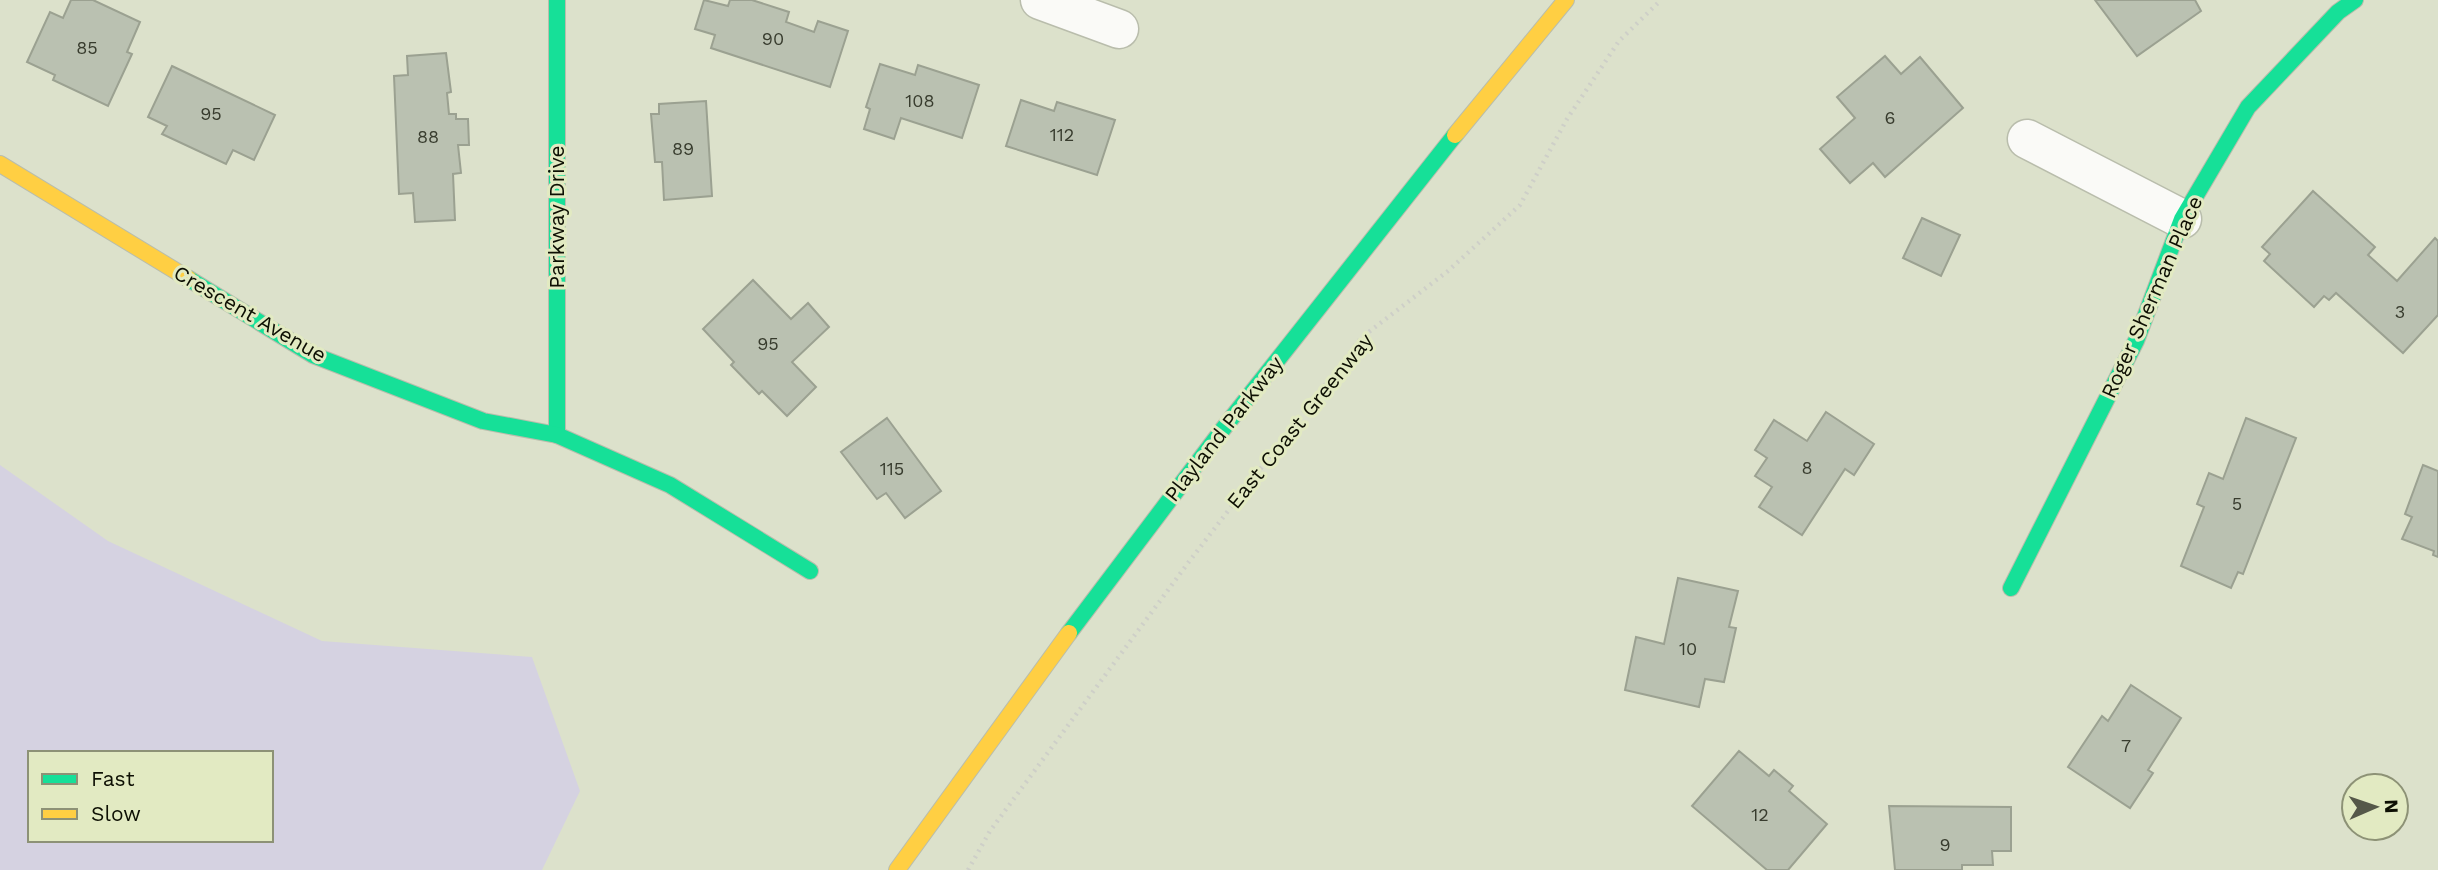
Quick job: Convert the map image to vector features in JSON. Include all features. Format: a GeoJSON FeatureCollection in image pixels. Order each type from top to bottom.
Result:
{"type":"FeatureCollection","features":[{"type":"Feature","properties":{"kind":"street","name":"Parkway Drive"},"geometry":{"type":"LineString","coordinates":[[557,435],[558,0]]}},
{"type":"Feature","properties":{"kind":"street"},"geometry":{"type":"LineString","coordinates":[[1040,0],[1119,29]]}},
{"type":"Feature","properties":{"kind":"street","name":"Playland Parkway"},"geometry":{"type":"LineString","coordinates":[[897,870],[1002,724],[1257,386],[1436,157],[1566,0]]}},
{"type":"Feature","properties":{"kind":"street","name":"Roger Sherman Place"},"geometry":{"type":"LineString","coordinates":[[2011,588],[2136,341],[2182,219],[2248,107],[2338,12],[2355,0]]}},
{"type":"Feature","properties":{"kind":"street"},"geometry":{"type":"LineString","coordinates":[[2027,139],[2182,219]]}},
{"type":"Feature","properties":{"kind":"street","name":"Crescent Avenue"},"geometry":{"type":"LineString","coordinates":[[0,164],[313,355],[483,421],[557,435],[670,485],[810,571]]}},
{"type":"Feature","properties":{"kind":"path","name":"East Coast Greenway"},"geometry":{"type":"LineString","coordinates":[[968,870],[1006,808],[1188,563],[1361,338],[1448,271],[1520,205],[1567,119],[1619,41],[1661,0]]}},
{"type":"Feature","properties":{"kind":"shaded area"},"geometry":{"type":"Polygon","coordinates":[[[0,465],[108,541],[322,641],[532,657],[580,791],[542,870],[0,870],[0,465]]]}},
{"type":"Feature","properties":{"kind":"building"},"geometry":{"type":"Polygon","coordinates":[[[71,0],[93,0],[140,22],[127,52],[132,54],[108,106],[53,80],[55,75],[27,62],[50,12],[63,18],[71,0]]]}},
{"type":"Feature","properties":{"kind":"building"},"geometry":{"type":"Polygon","coordinates":[[[704,0],[728,6],[730,0],[752,0],[789,12],[786,22],[814,32],[818,21],[848,31],[830,87],[711,48],[715,35],[695,29],[704,0]]]}},
{"type":"Feature","properties":{"kind":"building"},"geometry":{"type":"Polygon","coordinates":[[[2095,0],[2195,0],[2201,11],[2137,56],[2095,0]]]}},
{"type":"Feature","properties":{"kind":"building"},"geometry":{"type":"Polygon","coordinates":[[[446,53],[451,92],[447,93],[449,114],[456,114],[456,119],[468,119],[469,145],[458,145],[461,173],[453,174],[455,220],[415,222],[413,193],[399,194],[394,76],[408,75],[407,56],[446,53]]]}},
{"type":"Feature","properties":{"kind":"building"},"geometry":{"type":"Polygon","coordinates":[[[1885,56],[1901,74],[1920,57],[1963,108],[1885,177],[1873,163],[1850,183],[1820,149],[1855,118],[1837,97],[1885,56]]]}},
{"type":"Feature","properties":{"kind":"building"},"geometry":{"type":"Polygon","coordinates":[[[880,64],[915,75],[918,65],[979,85],[962,138],[901,118],[894,139],[864,129],[870,109],[866,107],[880,64]]]}},
{"type":"Feature","properties":{"kind":"building"},"geometry":{"type":"Polygon","coordinates":[[[172,66],[275,115],[254,160],[233,150],[226,164],[162,134],[167,126],[148,117],[172,66]]]}},
{"type":"Feature","properties":{"kind":"building"},"geometry":{"type":"Polygon","coordinates":[[[1021,100],[1054,111],[1057,102],[1115,120],[1097,175],[1006,146],[1021,100]]]}},
{"type":"Feature","properties":{"kind":"building"},"geometry":{"type":"Polygon","coordinates":[[[706,101],[712,196],[664,200],[662,162],[655,162],[651,114],[659,114],[659,104],[706,101]]]}},
{"type":"Feature","properties":{"kind":"building"},"geometry":{"type":"Polygon","coordinates":[[[2313,191],[2375,247],[2368,255],[2397,281],[2435,238],[2438,241],[2438,315],[2403,353],[2336,293],[2329,300],[2324,296],[2314,307],[2264,261],[2270,254],[2262,247],[2313,191]]]}},
{"type":"Feature","properties":{"kind":"building"},"geometry":{"type":"Polygon","coordinates":[[[1922,218],[1960,235],[1941,276],[1903,258],[1922,218]]]}},
{"type":"Feature","properties":{"kind":"building"},"geometry":{"type":"Polygon","coordinates":[[[753,280],[791,319],[808,303],[829,327],[792,362],[816,387],[787,416],[762,391],[759,394],[731,365],[734,362],[703,329],[753,280]]]}},
{"type":"Feature","properties":{"kind":"building"},"geometry":{"type":"Polygon","coordinates":[[[1826,412],[1874,444],[1854,475],[1845,469],[1802,535],[1759,507],[1772,487],[1755,476],[1767,458],[1755,450],[1774,420],[1807,441],[1826,412]]]}},
{"type":"Feature","properties":{"kind":"building"},"geometry":{"type":"Polygon","coordinates":[[[887,418],[941,491],[905,518],[886,493],[877,499],[841,452],[887,418]]]}},
{"type":"Feature","properties":{"kind":"building"},"geometry":{"type":"Polygon","coordinates":[[[2246,418],[2296,438],[2243,574],[2238,572],[2231,588],[2181,566],[2204,507],[2197,504],[2209,473],[2223,479],[2246,418]]]}},
{"type":"Feature","properties":{"kind":"building"},"geometry":{"type":"Polygon","coordinates":[[[2423,465],[2438,471],[2438,557],[2433,555],[2434,551],[2402,539],[2412,517],[2405,514],[2423,465]]]}},
{"type":"Feature","properties":{"kind":"building"},"geometry":{"type":"Polygon","coordinates":[[[1678,578],[1738,591],[1729,627],[1736,628],[1724,682],[1705,679],[1699,707],[1625,690],[1636,637],[1664,644],[1678,578]]]}},
{"type":"Feature","properties":{"kind":"building"},"geometry":{"type":"Polygon","coordinates":[[[2131,685],[2181,718],[2148,770],[2153,773],[2130,808],[2068,767],[2102,716],[2108,721],[2131,685]]]}},
{"type":"Feature","properties":{"kind":"building"},"geometry":{"type":"Polygon","coordinates":[[[1739,751],[1769,776],[1774,770],[1793,786],[1789,791],[1827,824],[1788,870],[1767,870],[1692,806],[1739,751]]]}},
{"type":"Feature","properties":{"kind":"building"},"geometry":{"type":"Polygon","coordinates":[[[1889,806],[2011,807],[2011,851],[1992,851],[1993,865],[1962,865],[1962,870],[1895,870],[1889,806]]]}},
{"type":"Feature","properties":{"kind":"traffic: fast"},"geometry":{"type":"LineString","coordinates":[[557,0],[557,435]]}},
{"type":"Feature","properties":{"kind":"traffic: fast"},"geometry":{"type":"LineString","coordinates":[[2011,588],[2136,341],[2182,219],[2248,107],[2338,12],[2355,0]]}},
{"type":"Feature","properties":{"kind":"traffic: fast"},"geometry":{"type":"LineString","coordinates":[[1069,633],[1223,429],[1455,135]]}},
{"type":"Feature","properties":{"kind":"traffic: fast"},"geometry":{"type":"LineString","coordinates":[[189,279],[313,355],[483,421],[557,435],[670,485],[810,571]]}},
{"type":"Feature","properties":{"kind":"traffic: slow"},"geometry":{"type":"LineString","coordinates":[[1455,135],[1566,0]]}},
{"type":"Feature","properties":{"kind":"traffic: slow"},"geometry":{"type":"LineString","coordinates":[[0,164],[189,279]]}},
{"type":"Feature","properties":{"kind":"traffic: slow"},"geometry":{"type":"LineString","coordinates":[[897,870],[1069,633]]}}]}
